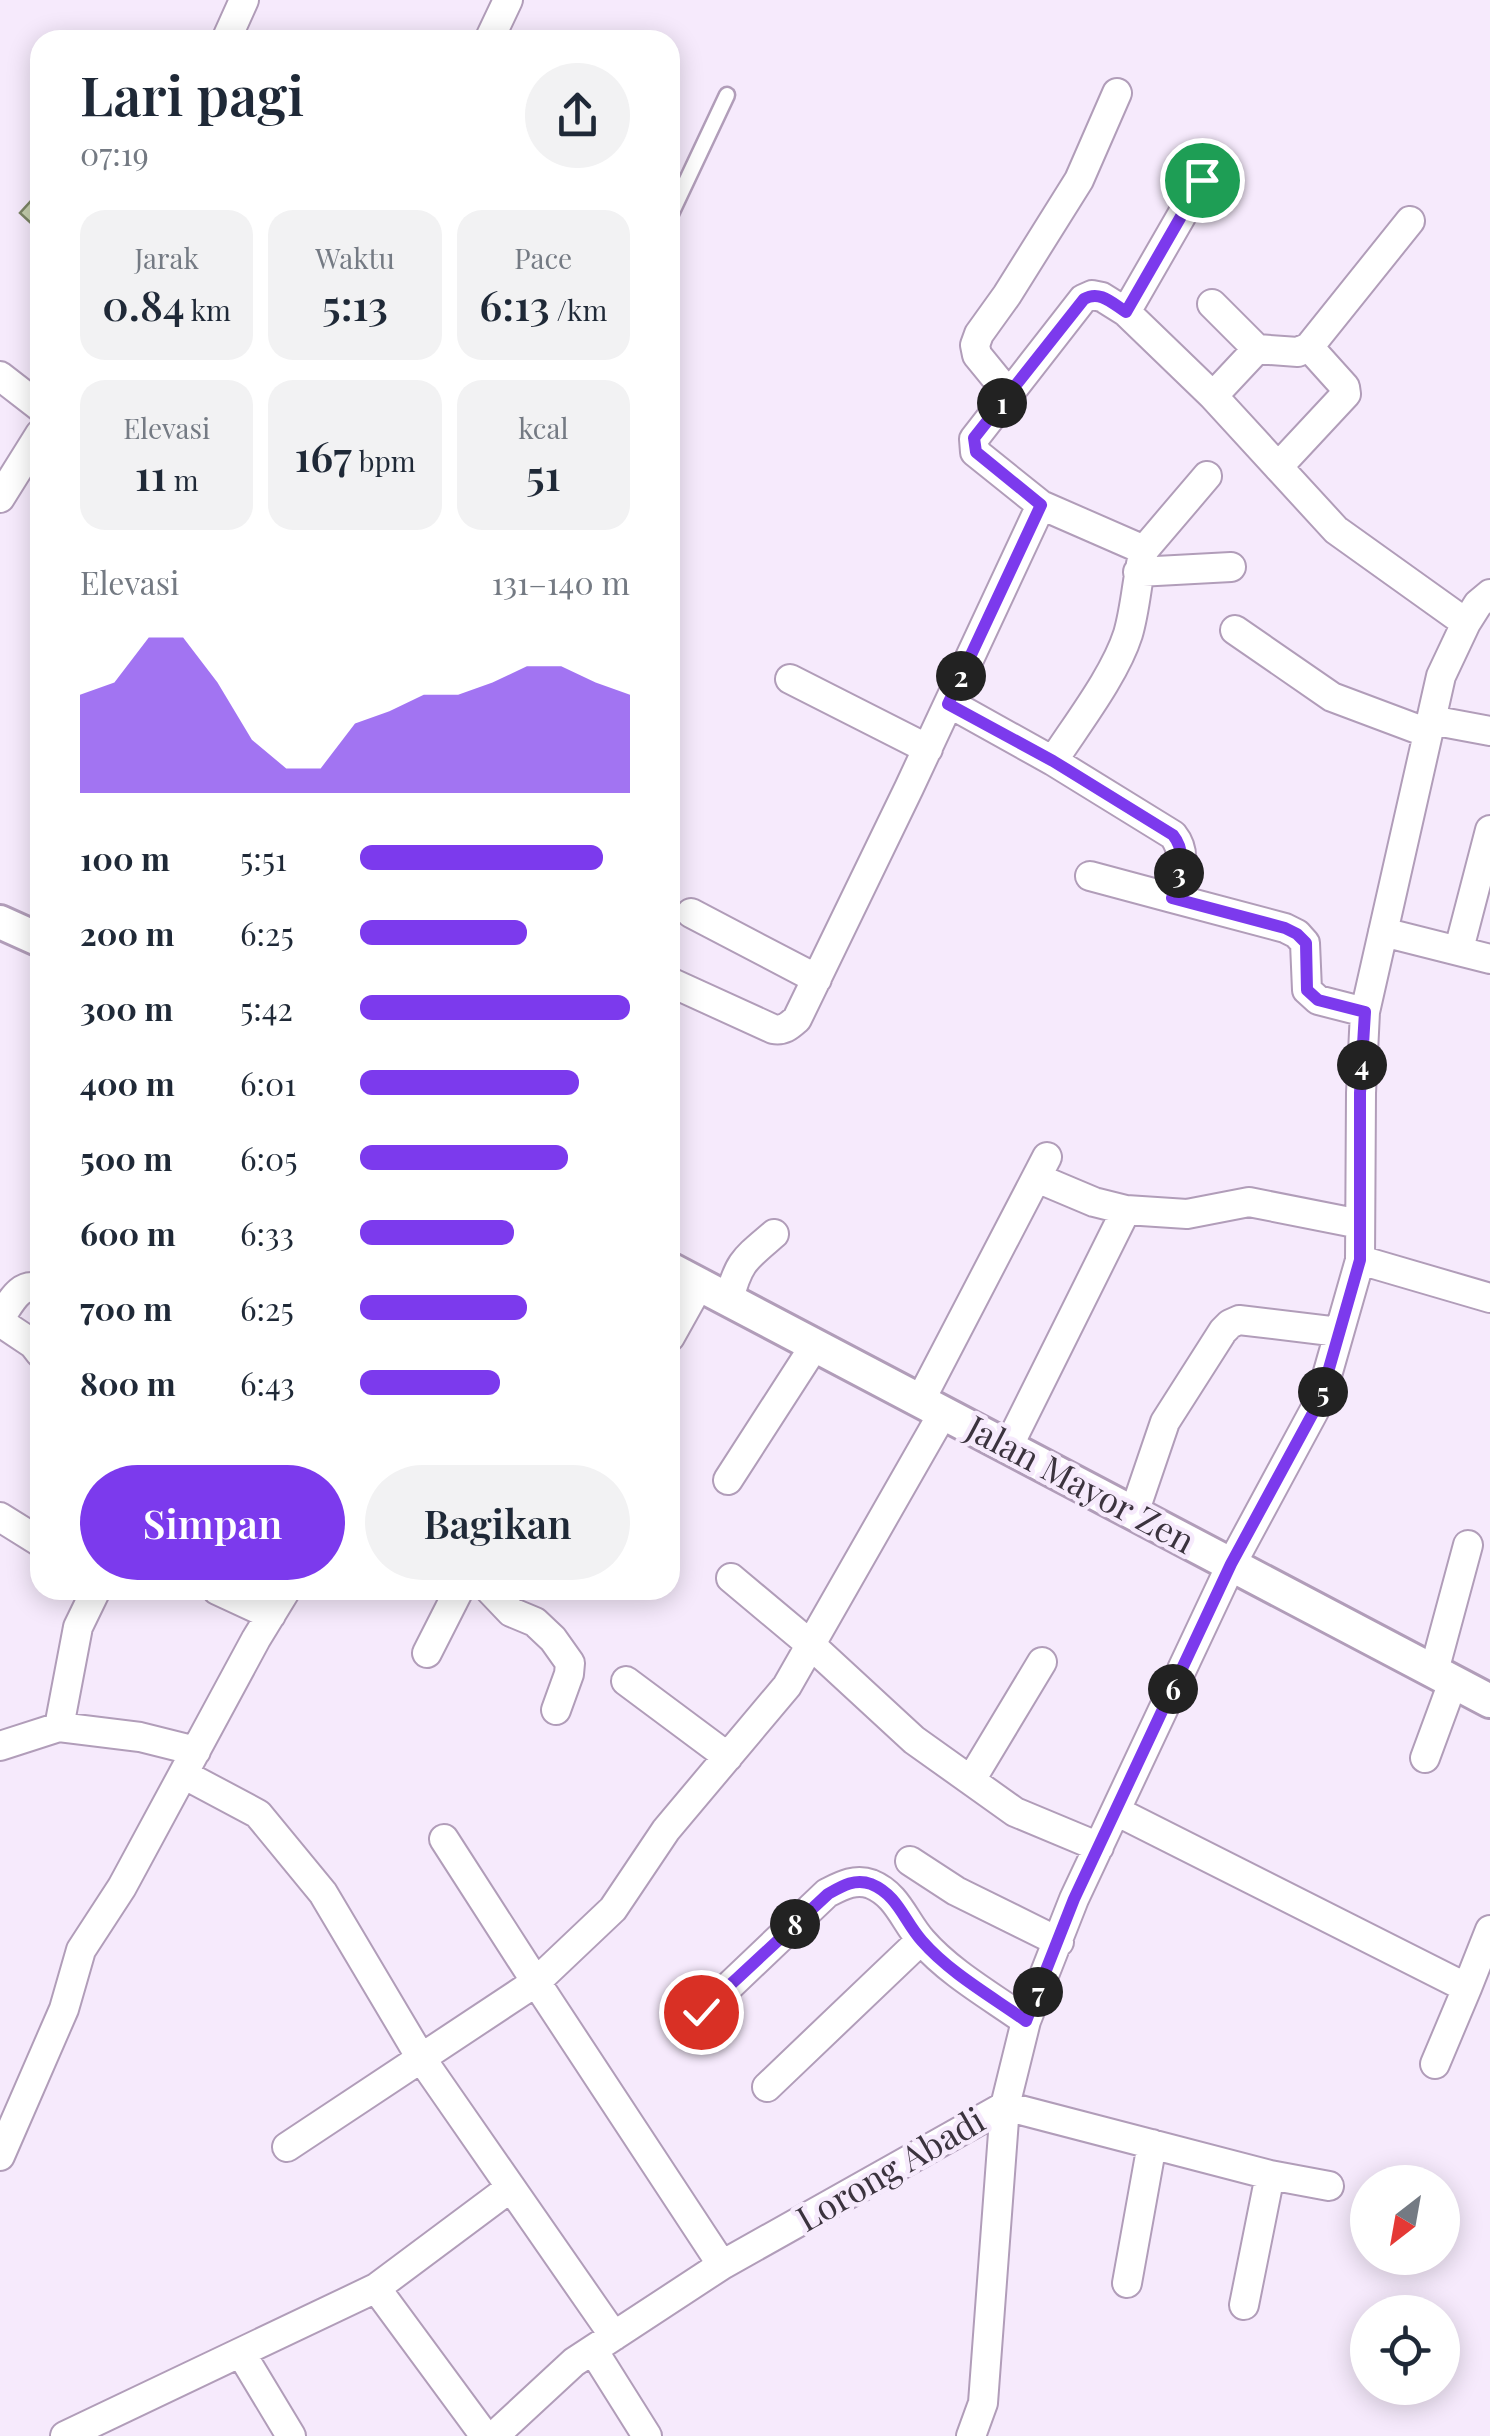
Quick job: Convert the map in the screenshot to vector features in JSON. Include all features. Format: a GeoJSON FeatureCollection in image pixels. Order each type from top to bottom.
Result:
{"type":"FeatureCollection","features":[{"type":"Feature","properties":{"kind":"street"},"geometry":{"type":"LineString","coordinates":[[230,30],[244,0]]}},
{"type":"Feature","properties":{"kind":"street"},"geometry":{"type":"LineString","coordinates":[[494,30],[508,0]]}},
{"type":"Feature","properties":{"kind":"street"},"geometry":{"type":"LineString","coordinates":[[1009,394],[976,355],[975,345],[1079,180],[1117,93]]}},
{"type":"Feature","properties":{"kind":"street"},"geometry":{"type":"LineString","coordinates":[[1126,312],[1202,180]]}},
{"type":"Feature","properties":{"kind":"street"},"geometry":{"type":"LineString","coordinates":[[1212,304],[1257,349],[1298,352],[1310,347],[1410,221]]}},
{"type":"Feature","properties":{"kind":"street"},"geometry":{"type":"LineString","coordinates":[[1231,566],[1141,561],[1041,505],[973,447],[974,438],[1084,299],[1092,294],[1126,312],[1213,396],[1336,530],[1466,623]]}},
{"type":"Feature","properties":{"kind":"street"},"geometry":{"type":"LineString","coordinates":[[1278,467],[1346,394],[1310,347]]}},
{"type":"Feature","properties":{"kind":"street"},"geometry":{"type":"LineString","coordinates":[[1213,396],[1257,349]]}},
{"type":"Feature","properties":{"kind":"street"},"geometry":{"type":"LineString","coordinates":[[0,376],[30,399]]}},
{"type":"Feature","properties":{"kind":"street"},"geometry":{"type":"LineString","coordinates":[[0,498],[30,466]]}},
{"type":"Feature","properties":{"kind":"street"},"geometry":{"type":"LineString","coordinates":[[1053,761],[1110,671],[1128,634],[1141,561],[1208,476]]}},
{"type":"Feature","properties":{"kind":"street"},"geometry":{"type":"LineString","coordinates":[[680,987],[772,1029],[790,1026],[797,1018],[1041,505]]}},
{"type":"Feature","properties":{"kind":"street","name":"Lorong Abadi"},"geometry":{"type":"LineString","coordinates":[[494,2436],[574,2362],[722,2264],[1005,2106],[1026,2021],[1074,1899],[1231,1564],[1320,1400],[1360,1260],[1360,1093],[1365,1012],[1441,676],[1466,623],[1490,594]]}},
{"type":"Feature","properties":{"kind":"street"},"geometry":{"type":"LineString","coordinates":[[1235,630],[1332,697],[1430,726],[1490,731]]}},
{"type":"Feature","properties":{"kind":"street"},"geometry":{"type":"LineString","coordinates":[[790,679],[928,749]]}},
{"type":"Feature","properties":{"kind":"street"},"geometry":{"type":"LineString","coordinates":[[948,704],[1053,761],[1173,835],[1183,855],[1172,898]]}},
{"type":"Feature","properties":{"kind":"street"},"geometry":{"type":"LineString","coordinates":[[1459,949],[1490,830]]}},
{"type":"Feature","properties":{"kind":"street"},"geometry":{"type":"LineString","coordinates":[[1090,876],[1285,928],[1306,943],[1307,990],[1318,1000],[1365,1012]]}},
{"type":"Feature","properties":{"kind":"street"},"geometry":{"type":"LineString","coordinates":[[692,913],[817,979]]}},
{"type":"Feature","properties":{"kind":"street"},"geometry":{"type":"LineString","coordinates":[[0,922],[30,936]]}},
{"type":"Feature","properties":{"kind":"street"},"geometry":{"type":"LineString","coordinates":[[1383,932],[1490,958]]}},
{"type":"Feature","properties":{"kind":"street"},"geometry":{"type":"LineString","coordinates":[[288,2147],[536,1982],[613,1909],[666,1830],[787,1686],[932,1407],[1042,1168],[1094,1202],[1126,1210],[1187,1214],[1248,1202],[1360,1224]]}},
{"type":"Feature","properties":{"kind":"street"},"geometry":{"type":"LineString","coordinates":[[1008,1447],[1126,1210]]}},
{"type":"Feature","properties":{"kind":"street"},"geometry":{"type":"LineString","coordinates":[[680,1327],[774,1234]]}},
{"type":"Feature","properties":{"kind":"street"},"geometry":{"type":"LineString","coordinates":[[1360,1260],[1490,1298]]}},
{"type":"Feature","properties":{"kind":"street","name":"Jalan Mayor Zen"},"geometry":{"type":"LineString","coordinates":[[680,1274],[1490,1701]]}},
{"type":"Feature","properties":{"kind":"street"},"geometry":{"type":"LineString","coordinates":[[30,1287],[22,1288],[0,1320],[30,1342]]}},
{"type":"Feature","properties":{"kind":"street"},"geometry":{"type":"LineString","coordinates":[[1134,1513],[1165,1422],[1230,1324],[1239,1320],[1340,1332]]}},
{"type":"Feature","properties":{"kind":"street"},"geometry":{"type":"LineString","coordinates":[[728,1480],[815,1345]]}},
{"type":"Feature","properties":{"kind":"street"},"geometry":{"type":"LineString","coordinates":[[0,1517],[30,1536]]}},
{"type":"Feature","properties":{"kind":"street"},"geometry":{"type":"LineString","coordinates":[[1425,1758],[1468,1545]]}},
{"type":"Feature","properties":{"kind":"street"},"geometry":{"type":"LineString","coordinates":[[731,1578],[914,1740],[1015,1812],[1099,1847]]}},
{"type":"Feature","properties":{"kind":"street"},"geometry":{"type":"LineString","coordinates":[[59,1727],[78,1627],[91,1600]]}},
{"type":"Feature","properties":{"kind":"street"},"geometry":{"type":"LineString","coordinates":[[240,1600],[271,1614]]}},
{"type":"Feature","properties":{"kind":"street"},"geometry":{"type":"LineString","coordinates":[[0,2156],[64,2009],[81,1950],[122,1888],[280,1600]]}},
{"type":"Feature","properties":{"kind":"street"},"geometry":{"type":"LineString","coordinates":[[427,1653],[454,1600]]}},
{"type":"Feature","properties":{"kind":"street"},"geometry":{"type":"LineString","coordinates":[[500,1600],[511,1612],[535,1622],[570,1664],[556,1710]]}},
{"type":"Feature","properties":{"kind":"street"},"geometry":{"type":"LineString","coordinates":[[971,1780],[1042,1662]]}},
{"type":"Feature","properties":{"kind":"street"},"geometry":{"type":"LineString","coordinates":[[626,1681],[728,1758]]}},
{"type":"Feature","properties":{"kind":"street"},"geometry":{"type":"LineString","coordinates":[[0,1746],[59,1727],[140,1737],[190,1762],[258,1814],[323,1893],[421,2058],[510,2188],[603,2343],[647,2436]]}},
{"type":"Feature","properties":{"kind":"street"},"geometry":{"type":"LineString","coordinates":[[1116,1811],[1466,1988]]}},
{"type":"Feature","properties":{"kind":"street"},"geometry":{"type":"LineString","coordinates":[[444,1839],[722,2264]]}},
{"type":"Feature","properties":{"kind":"street"},"geometry":{"type":"LineString","coordinates":[[910,1861],[956,1890],[1059,1942]]}},
{"type":"Feature","properties":{"kind":"street"},"geometry":{"type":"LineString","coordinates":[[701,2012],[828,1894],[850,1882],[870,1884],[896,1900],[921,1940],[954,1970],[1026,2021]]}},
{"type":"Feature","properties":{"kind":"street"},"geometry":{"type":"LineString","coordinates":[[1435,2064],[1490,1930]]}},
{"type":"Feature","properties":{"kind":"street"},"geometry":{"type":"LineString","coordinates":[[767,2087],[921,1940]]}},
{"type":"Feature","properties":{"kind":"street"},"geometry":{"type":"LineString","coordinates":[[971,2436],[983,2403],[1005,2106],[1270,2175],[1329,2186]]}},
{"type":"Feature","properties":{"kind":"street"},"geometry":{"type":"LineString","coordinates":[[1127,2284],[1152,2144]]}},
{"type":"Feature","properties":{"kind":"street"},"geometry":{"type":"LineString","coordinates":[[1244,2305],[1270,2175]]}},
{"type":"Feature","properties":{"kind":"street"},"geometry":{"type":"LineString","coordinates":[[65,2436],[376,2288],[510,2188]]}},
{"type":"Feature","properties":{"kind":"street"},"geometry":{"type":"LineString","coordinates":[[376,2288],[484,2436]]}},
{"type":"Feature","properties":{"kind":"street"},"geometry":{"type":"LineString","coordinates":[[240,2353],[290,2436]]}},
{"type":"Feature","properties":{"kind":"lane"},"geometry":{"type":"LineString","coordinates":[[680,195],[727,95]]}},
{"type":"Feature","properties":{"kind":"building"},"geometry":{"type":"Polygon","coordinates":[[[30,202],[30,222],[20,213],[30,202]]]}},
{"type":"Feature","properties":{"kind":"route"},"geometry":{"type":"LineString","coordinates":[[701,2012],[828,1894],[850,1882],[870,1884],[896,1900],[921,1940],[954,1970],[1026,2021],[1074,1899],[1231,1564],[1320,1400],[1360,1260],[1360,1093],[1365,1012],[1318,1000],[1307,990],[1306,943],[1297,934],[1172,898],[1183,855],[1173,835],[1053,761],[948,704],[1041,505],[976,452],[974,438],[1084,299],[1092,294],[1102,296],[1126,312],[1202,180]]}}]}
